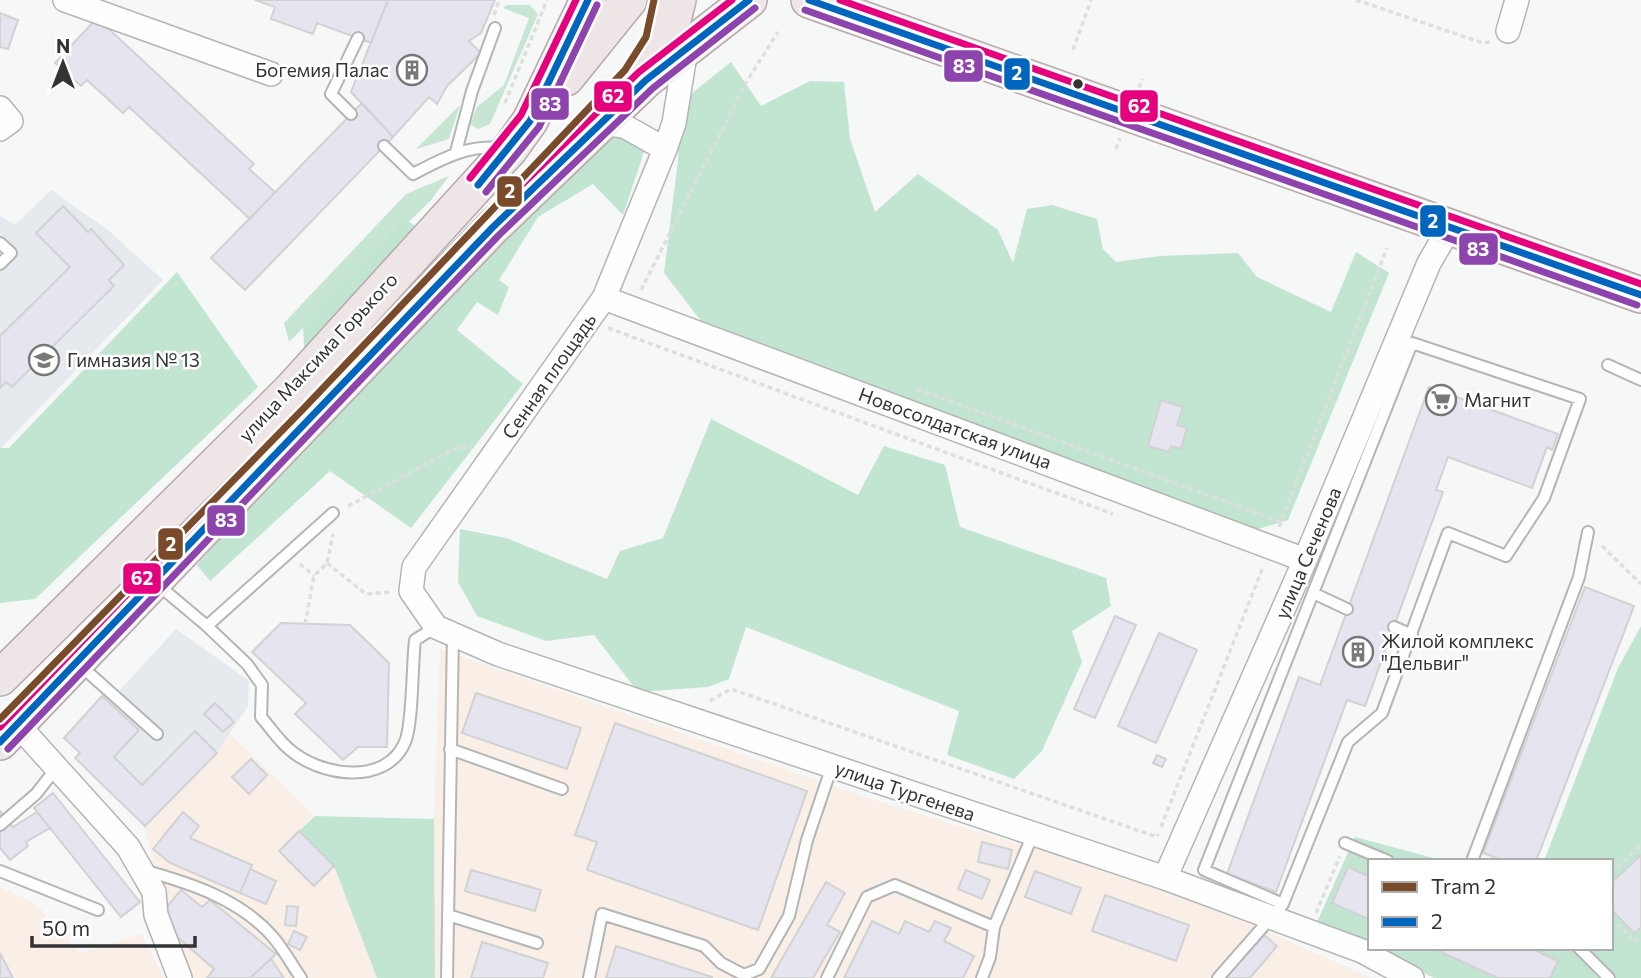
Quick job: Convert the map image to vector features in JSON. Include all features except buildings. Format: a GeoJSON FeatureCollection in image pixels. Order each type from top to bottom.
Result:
{"type":"FeatureCollection","features":[{"type":"Feature","properties":{"kind":"main road","name":"улица Максима Горького"},"geometry":{"type":"LineString","coordinates":[[0,678],[290,391],[510,149],[530,121],[588,0]]}},
{"type":"Feature","properties":{"kind":"main road"},"geometry":{"type":"LineString","coordinates":[[530,121],[629,0]]}},
{"type":"Feature","properties":{"kind":"main road","name":"улица Максима Горького"},"geometry":{"type":"LineString","coordinates":[[646,80],[669,36],[678,0]]}},
{"type":"Feature","properties":{"kind":"main road","name":"улица Максима Горького"},"geometry":{"type":"LineString","coordinates":[[9,733],[443,276],[598,123],[646,80],[749,0]]}},
{"type":"Feature","properties":{"kind":"main road"},"geometry":{"type":"LineString","coordinates":[[809,0],[1641,295]]}},
{"type":"Feature","properties":{"kind":"street"},"geometry":{"type":"LineString","coordinates":[[1508,31],[1517,0]]}},
{"type":"Feature","properties":{"kind":"street"},"geometry":{"type":"LineString","coordinates":[[76,2],[271,74]]}},
{"type":"Feature","properties":{"kind":"street","name":"Сенная площадь"},"geometry":{"type":"LineString","coordinates":[[445,630],[411,591],[414,567],[604,298],[674,123],[686,49]]}},
{"type":"Feature","properties":{"kind":"street"},"geometry":{"type":"LineString","coordinates":[[0,108],[11,121],[0,129]]}},
{"type":"Feature","properties":{"kind":"street"},"geometry":{"type":"LineString","coordinates":[[598,123],[624,126],[665,149]]}},
{"type":"Feature","properties":{"kind":"street","name":"улица Сеченова"},"geometry":{"type":"LineString","coordinates":[[1166,878],[1305,560],[1429,263],[1450,228]]}},
{"type":"Feature","properties":{"kind":"street","name":"Новосолдатская улица"},"geometry":{"type":"LineString","coordinates":[[604,298],[1272,545],[1305,560]]}},
{"type":"Feature","properties":{"kind":"street","name":"улица Тургенева"},"geometry":{"type":"LineString","coordinates":[[445,630],[498,654],[1166,878],[1276,910],[1308,931],[1362,951],[1412,978]]}},
{"type":"Feature","properties":{"kind":"street"},"geometry":{"type":"LineString","coordinates":[[9,733],[57,766],[128,847],[154,892],[156,915],[180,978]]}},
{"type":"Feature","properties":{"kind":"lane"},"geometry":{"type":"LineString","coordinates":[[456,152],[494,24]]}},
{"type":"Feature","properties":{"kind":"lane"},"geometry":{"type":"LineString","coordinates":[[351,114],[331,94],[358,38]]}},
{"type":"Feature","properties":{"kind":"lane"},"geometry":{"type":"LineString","coordinates":[[384,146],[413,174],[456,152],[480,146],[510,149]]}},
{"type":"Feature","properties":{"kind":"lane"},"geometry":{"type":"LineString","coordinates":[[0,243],[11,253],[0,264]]}},
{"type":"Feature","properties":{"kind":"lane"},"geometry":{"type":"LineString","coordinates":[[1218,978],[1276,910],[1348,742],[1382,713],[1448,533],[1506,556],[1544,498],[1580,398],[1412,343],[1205,870],[1276,910]]}},
{"type":"Feature","properties":{"kind":"lane"},"geometry":{"type":"LineString","coordinates":[[1608,365],[1641,380]]}},
{"type":"Feature","properties":{"kind":"lane"},"geometry":{"type":"LineString","coordinates":[[207,626],[334,513]]}},
{"type":"Feature","properties":{"kind":"lane"},"geometry":{"type":"LineString","coordinates":[[1473,859],[1579,577],[1588,532]]}},
{"type":"Feature","properties":{"kind":"lane"},"geometry":{"type":"LineString","coordinates":[[154,581],[247,664],[262,685],[261,716],[289,750],[322,769],[361,773],[390,762],[405,741],[415,640],[445,630],[450,749],[447,978]]}},
{"type":"Feature","properties":{"kind":"lane"},"geometry":{"type":"LineString","coordinates":[[1313,593],[1348,609]]}},
{"type":"Feature","properties":{"kind":"lane"},"geometry":{"type":"LineString","coordinates":[[1394,627],[1412,635]]}},
{"type":"Feature","properties":{"kind":"lane"},"geometry":{"type":"LineString","coordinates":[[76,662],[157,734]]}},
{"type":"Feature","properties":{"kind":"lane"},"geometry":{"type":"LineString","coordinates":[[450,749],[562,789]]}},
{"type":"Feature","properties":{"kind":"lane"},"geometry":{"type":"LineString","coordinates":[[0,825],[36,794],[57,766]]}},
{"type":"Feature","properties":{"kind":"lane"},"geometry":{"type":"LineString","coordinates":[[589,978],[602,914],[704,946],[742,976],[759,969],[789,916],[807,839],[832,766]]}},
{"type":"Feature","properties":{"kind":"lane"},"geometry":{"type":"LineString","coordinates":[[982,978],[990,957],[994,928],[1033,834]]}},
{"type":"Feature","properties":{"kind":"lane"},"geometry":{"type":"LineString","coordinates":[[1345,843],[1383,859]]}},
{"type":"Feature","properties":{"kind":"lane"},"geometry":{"type":"LineString","coordinates":[[141,869],[185,881],[238,906],[272,936],[301,978]]}},
{"type":"Feature","properties":{"kind":"lane"},"geometry":{"type":"LineString","coordinates":[[0,871],[98,910]]}},
{"type":"Feature","properties":{"kind":"lane"},"geometry":{"type":"LineString","coordinates":[[827,978],[867,897],[895,885],[994,928]]}},
{"type":"Feature","properties":{"kind":"lane"},"geometry":{"type":"LineString","coordinates":[[448,915],[537,943]]}},
{"type":"Feature","properties":{"kind":"lane"},"geometry":{"type":"LineString","coordinates":[[1581,950],[1609,978]]}},
{"type":"Feature","properties":{"kind":"path"},"geometry":{"type":"LineString","coordinates":[[494,24],[499,0]]}},
{"type":"Feature","properties":{"kind":"path"},"geometry":{"type":"LineString","coordinates":[[1073,50],[1091,0]]}},
{"type":"Feature","properties":{"kind":"path"},"geometry":{"type":"LineString","coordinates":[[1356,0],[1483,43]]}},
{"type":"Feature","properties":{"kind":"path"},"geometry":{"type":"LineString","coordinates":[[619,332],[747,81],[778,32]]}},
{"type":"Feature","properties":{"kind":"path"},"geometry":{"type":"LineString","coordinates":[[683,716],[732,689],[1157,837],[1387,248]]}},
{"type":"Feature","properties":{"kind":"path"},"geometry":{"type":"LineString","coordinates":[[588,321],[1118,516]]}},
{"type":"Feature","properties":{"kind":"path"},"geometry":{"type":"LineString","coordinates":[[914,388],[1281,522]]}},
{"type":"Feature","properties":{"kind":"path"},"geometry":{"type":"LineString","coordinates":[[334,513],[457,447],[497,449]]}},
{"type":"Feature","properties":{"kind":"path"},"geometry":{"type":"LineString","coordinates":[[304,624],[314,576],[327,563],[333,532],[324,522]]}},
{"type":"Feature","properties":{"kind":"path"},"geometry":{"type":"LineString","coordinates":[[1588,532],[1641,584]]}},
{"type":"Feature","properties":{"kind":"path"},"geometry":{"type":"LineString","coordinates":[[327,563],[366,594]]}},
{"type":"Feature","properties":{"kind":"path"},"geometry":{"type":"LineString","coordinates":[[1249,564],[1262,569]]}},
{"type":"Feature","properties":{"kind":"path"},"geometry":{"type":"LineString","coordinates":[[1308,931],[1345,843]]}},
{"type":"Feature","properties":{"kind":"path"},"geometry":{"type":"LineString","coordinates":[[1613,871],[1641,845]]}},
{"type":"Feature","properties":{"kind":"path"},"geometry":{"type":"LineString","coordinates":[[1613,920],[1635,942],[1641,937]]}},
{"type":"Feature","properties":{"kind":"shaded area","name":"Гимназия № 13"},"geometry":{"type":"Polygon","coordinates":[[[51,190],[109,231],[163,280],[0,449],[0,216],[15,225],[51,190]]]}},
{"type":"Feature","properties":{"kind":"shaded area"},"geometry":{"type":"Polygon","coordinates":[[[176,629],[249,681],[248,706],[217,753],[145,826],[75,758],[80,753],[64,738],[102,696],[109,702],[176,629]]]}},
{"type":"Feature","properties":{"kind":"shaded area"},"geometry":{"type":"Polygon","coordinates":[[[440,649],[874,800],[1095,867],[1251,924],[1371,978],[435,978],[434,819],[440,649]]]}},
{"type":"Feature","properties":{"kind":"shaded area"},"geometry":{"type":"Polygon","coordinates":[[[230,734],[315,816],[300,831],[334,866],[377,978],[186,978],[159,892],[145,827],[217,753],[230,734]]]}},
{"type":"Feature","properties":{"kind":"shaded area"},"geometry":{"type":"Polygon","coordinates":[[[0,887],[36,904],[80,953],[141,934],[165,978],[0,978],[0,887]]]}},
{"type":"Feature","properties":{"kind":"green space"},"geometry":{"type":"Polygon","coordinates":[[[507,5],[530,5],[538,14],[490,124],[478,129],[470,124],[477,107],[504,85],[529,18],[503,8],[507,5]]]}},
{"type":"Feature","properties":{"kind":"green space"},"geometry":{"type":"Polygon","coordinates":[[[731,62],[761,106],[810,81],[844,82],[850,139],[875,212],[918,174],[998,230],[1013,263],[1027,209],[1052,205],[1097,219],[1103,249],[1116,262],[1160,256],[1238,253],[1257,277],[1331,312],[1356,252],[1389,273],[1288,520],[1255,530],[704,325],[664,273],[678,160],[677,105],[731,62]]]}},
{"type":"Feature","properties":{"kind":"green space"},"geometry":{"type":"Polygon","coordinates":[[[460,105],[449,139],[416,149],[460,105]]]}},
{"type":"Feature","properties":{"kind":"green space"},"geometry":{"type":"Polygon","coordinates":[[[619,121],[647,143],[623,215],[593,184],[538,217],[499,280],[509,287],[498,315],[477,302],[457,330],[523,384],[411,528],[330,471],[210,581],[197,565],[422,313],[619,121]]]}},
{"type":"Feature","properties":{"kind":"green space"},"geometry":{"type":"Polygon","coordinates":[[[449,176],[431,200],[289,342],[284,323],[406,194],[449,176]]]}},
{"type":"Feature","properties":{"kind":"green space"},"geometry":{"type":"Polygon","coordinates":[[[405,219],[425,233],[305,361],[303,327],[405,219]]]}},
{"type":"Feature","properties":{"kind":"green space"},"geometry":{"type":"Polygon","coordinates":[[[177,272],[258,387],[35,599],[0,603],[0,448],[9,448],[177,272]]]}},
{"type":"Feature","properties":{"kind":"green space"},"geometry":{"type":"Polygon","coordinates":[[[711,419],[858,495],[884,446],[945,465],[960,527],[1106,578],[1111,606],[1072,631],[1082,662],[1042,751],[1014,779],[947,755],[959,711],[746,627],[729,679],[708,687],[638,692],[594,635],[546,641],[477,616],[458,582],[460,529],[506,538],[607,579],[620,551],[663,538],[711,419]]]}},
{"type":"Feature","properties":{"kind":"green space"},"geometry":{"type":"Polygon","coordinates":[[[1641,626],[1641,978],[1434,978],[1378,950],[1613,950],[1613,859],[1545,859],[1618,668],[1641,626]]]}},
{"type":"Feature","properties":{"kind":"green space"},"geometry":{"type":"Polygon","coordinates":[[[315,816],[434,819],[435,978],[377,978],[334,866],[299,831],[315,816]]]}},
{"type":"Feature","properties":{"kind":"green space"},"geometry":{"type":"Polygon","coordinates":[[[1355,837],[1438,859],[1368,859],[1368,945],[1317,922],[1355,837]]]}},
{"type":"Feature","properties":{"kind":"tram line","name":"2"},"geometry":{"type":"LineString","coordinates":[[0,719],[306,406],[625,70],[646,37],[654,0]]}},
{"type":"Feature","properties":{"kind":"transit line","name":"62"},"geometry":{"type":"LineString","coordinates":[[470,178],[521,115],[576,0]]}},
{"type":"Feature","properties":{"kind":"transit line","name":"2"},"geometry":{"type":"LineString","coordinates":[[478,185],[530,121],[588,0]]}},
{"type":"Feature","properties":{"kind":"transit line","name":"62"},"geometry":{"type":"LineString","coordinates":[[0,727],[485,220],[639,72],[732,0]]}},
{"type":"Feature","properties":{"kind":"transit line","name":"2"},"geometry":{"type":"LineString","coordinates":[[0,742],[492,228],[646,80],[749,0]]}},
{"type":"Feature","properties":{"kind":"transit line","name":"2"},"geometry":{"type":"LineString","coordinates":[[809,0],[1641,295]]}},
{"type":"Feature","properties":{"kind":"transit line","name":"62"},"geometry":{"type":"LineString","coordinates":[[840,0],[1641,284]]}},
{"type":"Feature","properties":{"kind":"transit line","name":"83"},"geometry":{"type":"LineString","coordinates":[[486,192],[539,127],[597,5]]}},
{"type":"Feature","properties":{"kind":"transit line","name":"83"},"geometry":{"type":"LineString","coordinates":[[8,749],[499,235],[653,88],[755,8]]}},
{"type":"Feature","properties":{"kind":"transit line","name":"83"},"geometry":{"type":"LineString","coordinates":[[805,10],[1637,305]]}},
{"type":"Feature","properties":{"kind":"place","name":"Богемия Палас"},"geometry":{"type":"Point","coordinates":[412,70]}},
{"type":"Feature","properties":{"kind":"place","name":"Гимназия № 13"},"geometry":{"type":"Point","coordinates":[44,360]}},
{"type":"Feature","properties":{"kind":"place","name":"Магнит"},"geometry":{"type":"Point","coordinates":[1441,400]}},
{"type":"Feature","properties":{"kind":"place","name":"Жилой комплекс \"Дельвиг\""},"geometry":{"type":"Point","coordinates":[1358,652]}}]}
